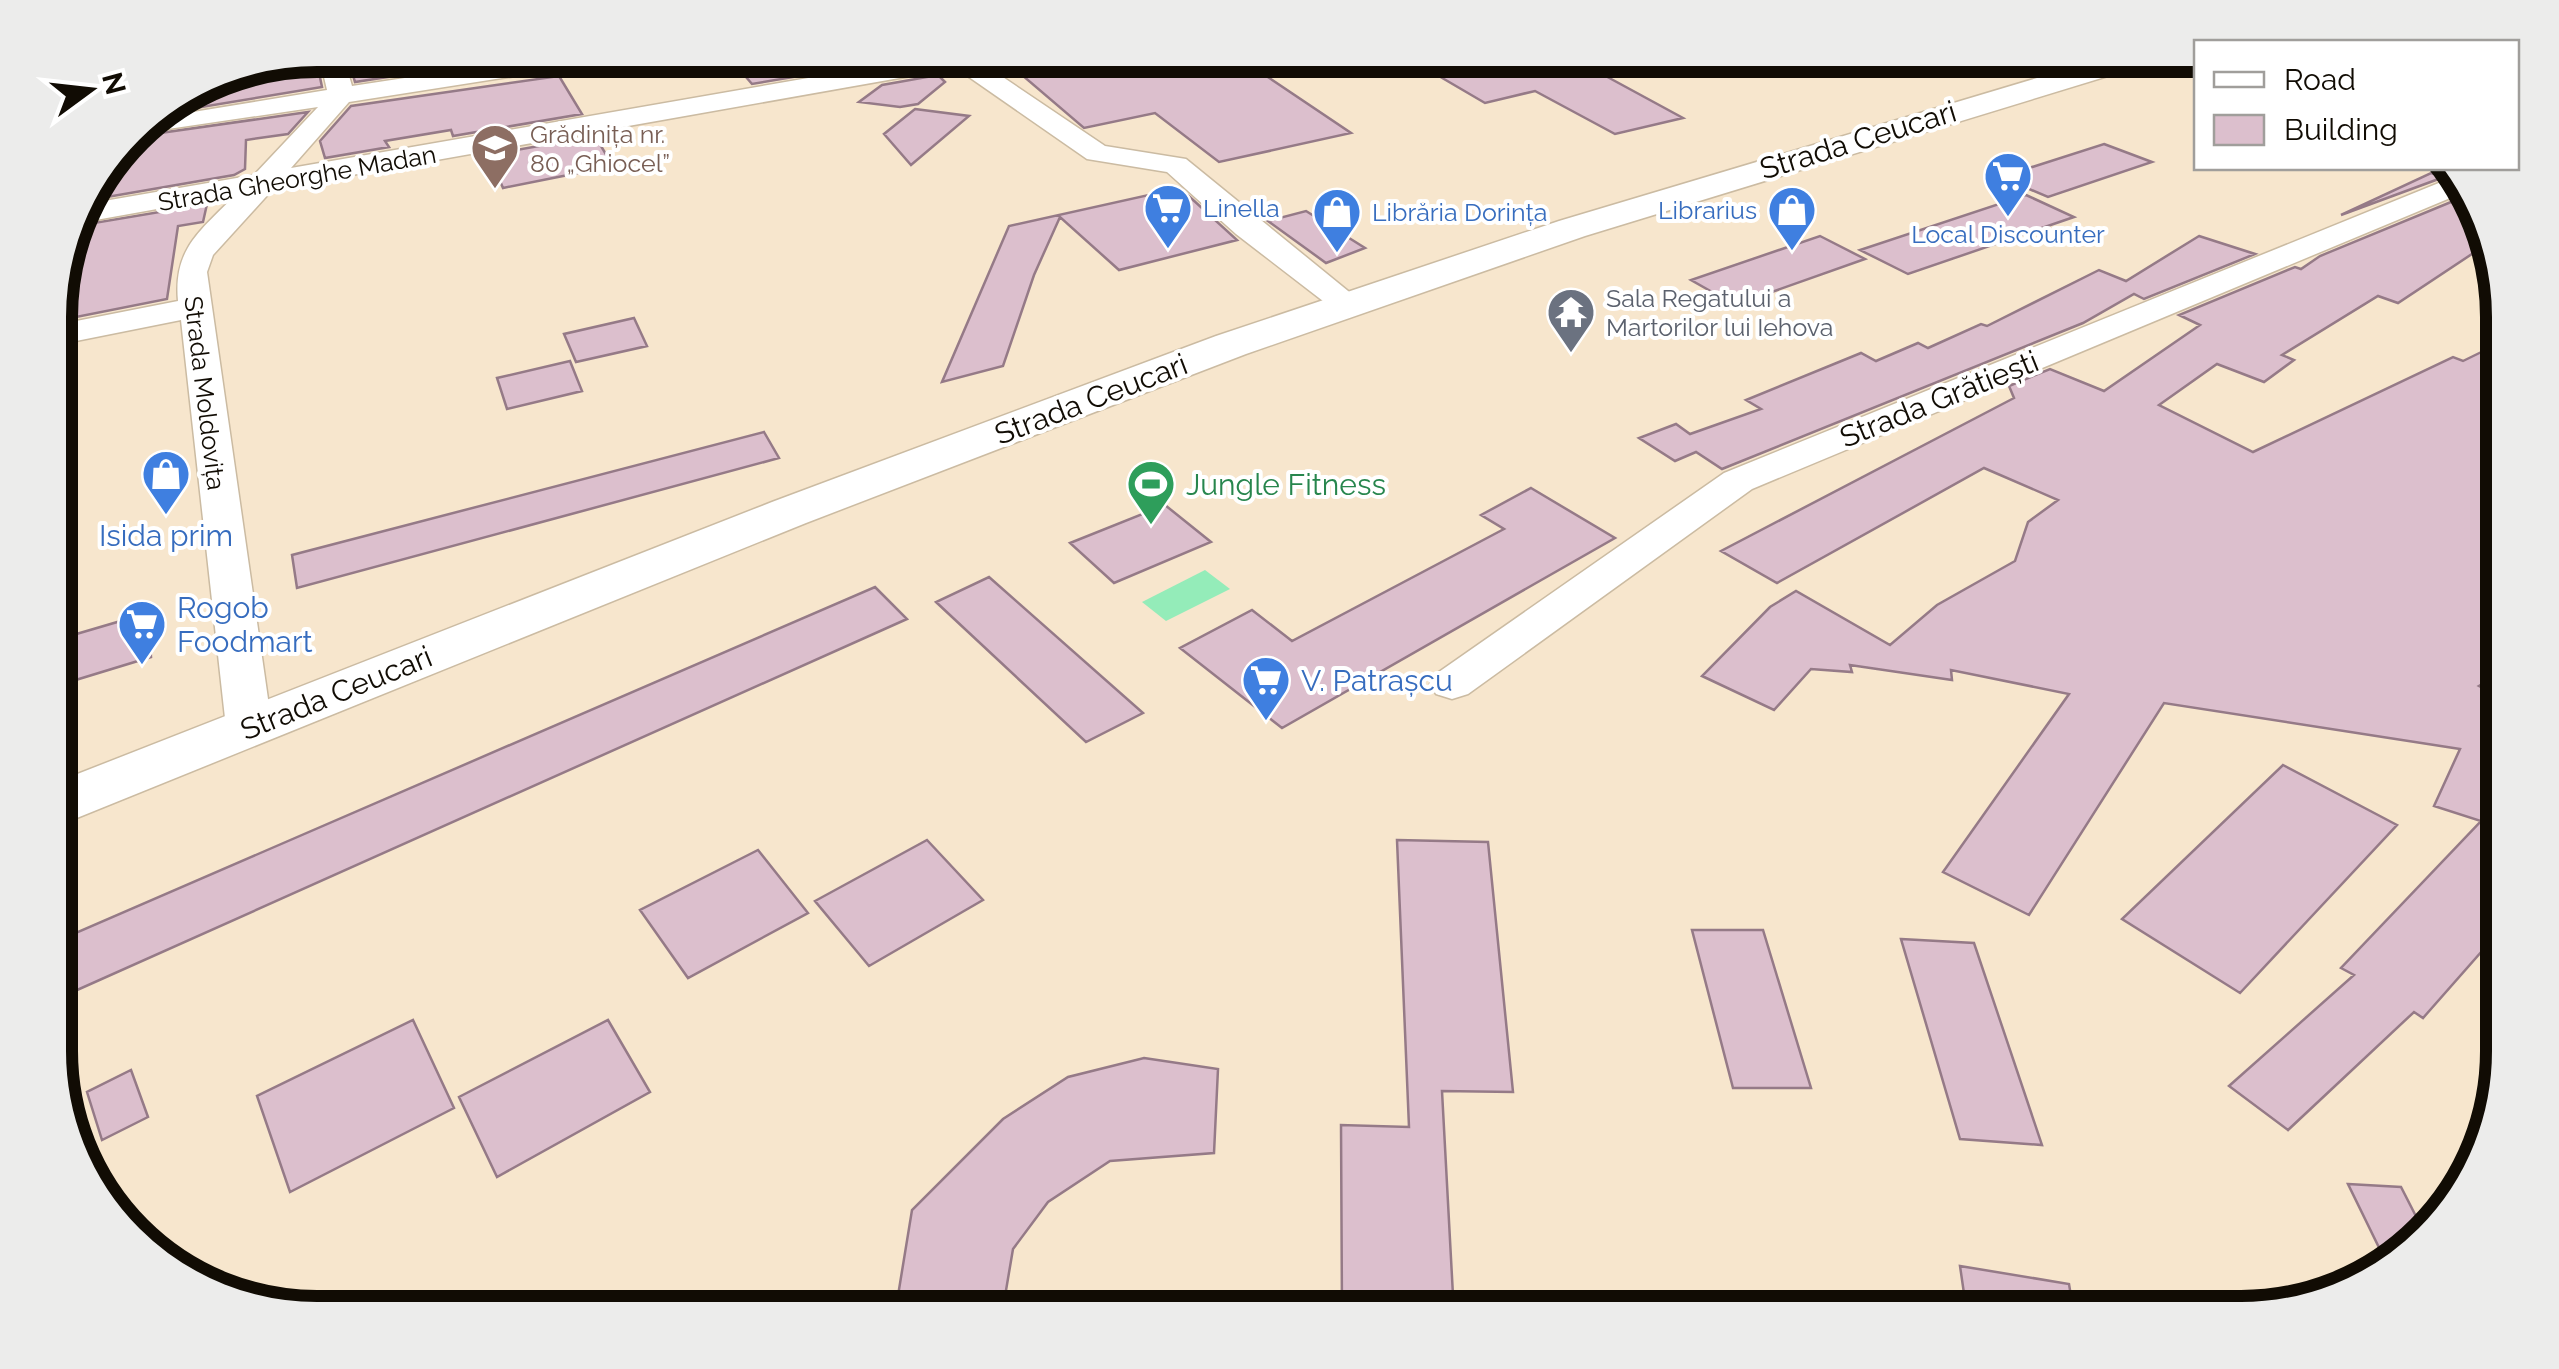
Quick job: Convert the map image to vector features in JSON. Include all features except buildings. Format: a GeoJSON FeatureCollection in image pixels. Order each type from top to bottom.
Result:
{"type":"FeatureCollection","features":[{"type":"Feature","properties":{"kind":"street","name":"Strada Ceucari"},"geometry":{"type":"LineString","coordinates":[[72,799],[865,484],[1348,304],[1790,159],[2088,72]]}},
{"type":"Feature","properties":{"kind":"street"},"geometry":{"type":"LineString","coordinates":[[334,73],[338,99]]}},
{"type":"Feature","properties":{"kind":"street"},"geometry":{"type":"LineString","coordinates":[[168,124],[496,73]]}},
{"type":"Feature","properties":{"kind":"street","name":"Strada Gheorghe Madan"},"geometry":{"type":"LineString","coordinates":[[97,211],[260,186],[881,73]]}},
{"type":"Feature","properties":{"kind":"street"},"geometry":{"type":"LineString","coordinates":[[988,73],[1098,153],[1119,160],[1176,165],[1247,228],[1348,304]]}},
{"type":"Feature","properties":{"kind":"street","name":"Strada Moldovița"},"geometry":{"type":"LineString","coordinates":[[249,727],[191,272],[199,252],[338,99]]}},
{"type":"Feature","properties":{"kind":"street","name":"Strada Grătiești"},"geometry":{"type":"LineString","coordinates":[[1452,684],[1738,482],[2449,188]]}},
{"type":"Feature","properties":{"kind":"street"},"geometry":{"type":"LineString","coordinates":[[73,332],[193,308]]}},
{"type":"Feature","properties":{"kind":"green space"},"geometry":{"type":"Polygon","coordinates":[[[1205,570],[1230,589],[1166,621],[1142,602],[1205,570]]]}},
{"type":"Feature","properties":{"kind":"place","name":"Grădinița nr. 80 „Ghiocel”"},"geometry":{"type":"Point","coordinates":[495,190]}},
{"type":"Feature","properties":{"kind":"place","name":"Local Discounter"},"geometry":{"type":"Point","coordinates":[2008,218]}},
{"type":"Feature","properties":{"kind":"place","name":"Linella"},"geometry":{"type":"Point","coordinates":[1168,250]}},
{"type":"Feature","properties":{"kind":"place","name":"Librarius"},"geometry":{"type":"Point","coordinates":[1792,252]}},
{"type":"Feature","properties":{"kind":"place","name":"Librăria Dorința"},"geometry":{"type":"Point","coordinates":[1337,254]}},
{"type":"Feature","properties":{"kind":"place","name":"Sala Regatului a Martorilor lui Iehova"},"geometry":{"type":"Point","coordinates":[1571,354]}},
{"type":"Feature","properties":{"kind":"place","name":"Isida prim"},"geometry":{"type":"Point","coordinates":[166,516]}},
{"type":"Feature","properties":{"kind":"place","name":"Jungle Fitness"},"geometry":{"type":"Point","coordinates":[1151,526]}},
{"type":"Feature","properties":{"kind":"place","name":"Rogob Foodmart"},"geometry":{"type":"Point","coordinates":[142,666]}},
{"type":"Feature","properties":{"kind":"place","name":"V. Patrașcu"},"geometry":{"type":"Point","coordinates":[1266,722]}}]}
